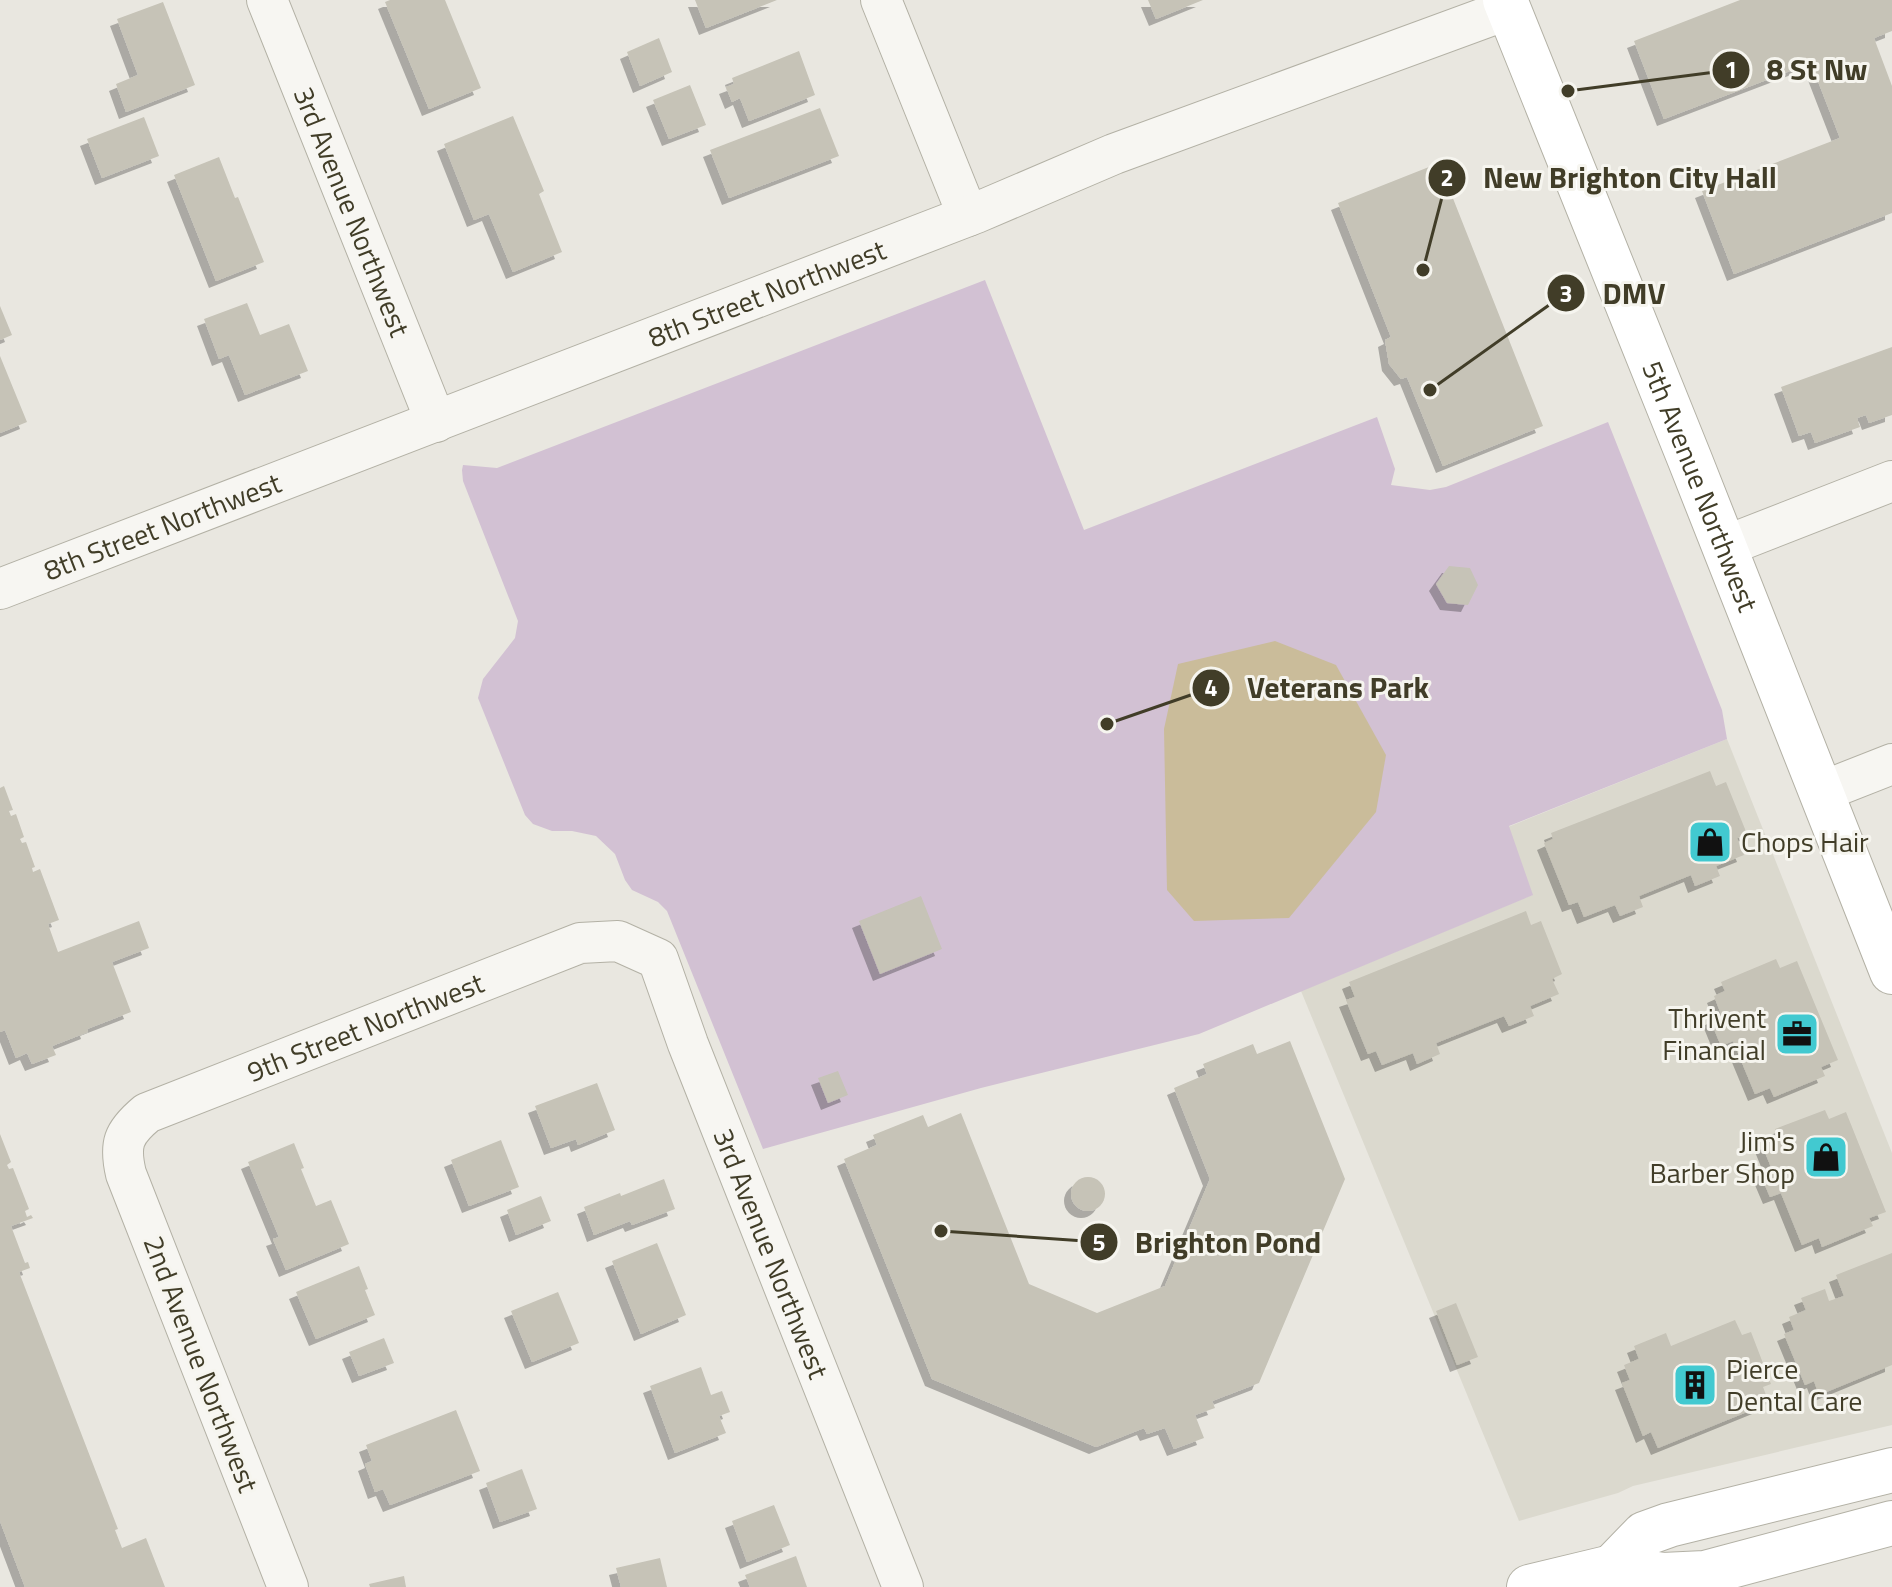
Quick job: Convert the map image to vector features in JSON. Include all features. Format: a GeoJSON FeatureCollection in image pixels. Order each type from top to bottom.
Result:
{"type":"FeatureCollection","features":[{"type":"Feature","properties":{"kind":"street","name":"3rd Avenue Northwest"},"geometry":{"type":"LineString","coordinates":[[267,0],[436,422]]}},
{"type":"Feature","properties":{"kind":"street"},"geometry":{"type":"LineString","coordinates":[[881,0],[968,216]]}},
{"type":"Feature","properties":{"kind":"street","name":"8th Street Northwest"},"geometry":{"type":"LineString","coordinates":[[0,589],[968,216],[1114,154],[1516,3]]}},
{"type":"Feature","properties":{"kind":"street","name":"5th Avenue Northwest"},"geometry":{"type":"LineString","coordinates":[[1516,3],[1723,547],[1892,972]]}},
{"type":"Feature","properties":{"kind":"street"},"geometry":{"type":"LineString","coordinates":[[1723,547],[1892,481]]}},
{"type":"Feature","properties":{"kind":"street"},"geometry":{"type":"LineString","coordinates":[[1821,792],[1892,764]]}},
{"type":"Feature","properties":{"kind":"street","name":"3rd Avenue Northwest"},"geometry":{"type":"LineString","coordinates":[[618,941],[658,959],[688,1044],[903,1587]]}},
{"type":"Feature","properties":{"kind":"street","name":"9th Street Northwest"},"geometry":{"type":"LineString","coordinates":[[124,1139],[134,1124],[147,1113],[580,943],[618,941]]}},
{"type":"Feature","properties":{"kind":"street","name":"2nd Avenue Northwest"},"geometry":{"type":"LineString","coordinates":[[124,1139],[122,1155],[126,1174],[288,1587]]}},
{"type":"Feature","properties":{"kind":"street"},"geometry":{"type":"LineString","coordinates":[[1612,1567],[1644,1534],[1669,1525],[1892,1470]]}},
{"type":"Feature","properties":{"kind":"street"},"geometry":{"type":"LineString","coordinates":[[1529,1587],[1612,1567],[1663,1575],[1705,1573],[1892,1523]]}},
{"type":"Feature","properties":{"kind":"shaded area"},"geometry":{"type":"Polygon","coordinates":[[[985,280],[1084,530],[1377,417],[1395,469],[1391,485],[1430,490],[1446,487],[1608,422],[1722,710],[1727,739],[1509,826],[1533,895],[1199,1034],[981,1088],[763,1149],[667,911],[658,902],[632,890],[615,854],[596,836],[552,831],[533,824],[525,815],[478,698],[483,679],[515,638],[518,621],[463,481],[463,465],[497,468],[985,280]]]}},
{"type":"Feature","properties":{"kind":"shaded area"},"geometry":{"type":"Polygon","coordinates":[[[1275,641],[1336,665],[1386,755],[1376,812],[1289,918],[1194,921],[1167,890],[1164,729],[1178,664],[1275,641]]]}},
{"type":"Feature","properties":{"kind":"shaded area"},"geometry":{"type":"Polygon","coordinates":[[[1727,739],[1892,1153],[1892,1425],[1633,1486],[1519,1521],[1301,991],[1532,895],[1508,827],[1727,739]]]}},
{"type":"Feature","properties":{"kind":"building"},"geometry":{"type":"Polygon","coordinates":[[[445,0],[481,88],[429,109],[385,2],[445,0]]]}},
{"type":"Feature","properties":{"kind":"building"},"geometry":{"type":"Polygon","coordinates":[[[695,0],[777,0],[706,28],[695,0]]]}},
{"type":"Feature","properties":{"kind":"building"},"geometry":{"type":"Polygon","coordinates":[[[1148,0],[1203,0],[1156,19],[1148,0]]]}},
{"type":"Feature","properties":{"kind":"building"},"geometry":{"type":"Polygon","coordinates":[[[1740,0],[1892,0],[1892,31],[1874,38],[1892,86],[1892,213],[1734,274],[1702,191],[1840,138],[1811,63],[1664,119],[1634,41],[1740,0]]]}},
{"type":"Feature","properties":{"kind":"building"},"geometry":{"type":"Polygon","coordinates":[[[163,2],[195,85],[126,112],[116,84],[138,75],[117,19],[163,2]]]}},
{"type":"Feature","properties":{"kind":"building"},"geometry":{"type":"Polygon","coordinates":[[[659,38],[672,72],[640,86],[627,52],[659,38]]]}},
{"type":"Feature","properties":{"kind":"building"},"geometry":{"type":"Polygon","coordinates":[[[799,51],[815,95],[749,121],[740,98],[732,102],[726,87],[734,84],[732,78],[799,51]]]}},
{"type":"Feature","properties":{"kind":"building"},"geometry":{"type":"Polygon","coordinates":[[[690,85],[706,125],[669,139],[653,100],[690,85]]]}},
{"type":"Feature","properties":{"kind":"building"},"geometry":{"type":"Polygon","coordinates":[[[820,108],[839,156],[729,198],[710,150],[820,108]]]}},
{"type":"Feature","properties":{"kind":"building"},"geometry":{"type":"Polygon","coordinates":[[[513,116],[544,191],[539,194],[562,252],[513,272],[489,214],[474,220],[444,144],[513,116]]]}},
{"type":"Feature","properties":{"kind":"building"},"geometry":{"type":"Polygon","coordinates":[[[144,117],[159,156],[102,178],[87,139],[144,117]]]}},
{"type":"Feature","properties":{"kind":"building"},"geometry":{"type":"Polygon","coordinates":[[[219,157],[264,262],[216,281],[174,175],[219,157]]]}},
{"type":"Feature","properties":{"kind":"building"},"geometry":{"type":"Polygon","coordinates":[[[1439,163],[1543,426],[1443,466],[1407,377],[1401,379],[1389,364],[1385,340],[1391,337],[1338,203],[1439,163]]]}},
{"type":"Feature","properties":{"kind":"building"},"geometry":{"type":"Polygon","coordinates":[[[247,303],[260,335],[289,324],[308,371],[245,395],[229,355],[219,359],[204,319],[247,303]]]}},
{"type":"Feature","properties":{"kind":"building"},"geometry":{"type":"Polygon","coordinates":[[[0,306],[12,335],[0,340],[0,306]]]}},
{"type":"Feature","properties":{"kind":"building"},"geometry":{"type":"Polygon","coordinates":[[[1892,347],[1892,415],[1869,423],[1866,415],[1857,418],[1860,427],[1815,443],[1811,432],[1799,436],[1781,387],[1892,347]]]}},
{"type":"Feature","properties":{"kind":"building"},"geometry":{"type":"Polygon","coordinates":[[[0,356],[27,422],[0,433],[0,356]]]}},
{"type":"Feature","properties":{"kind":"building"},"geometry":{"type":"Polygon","coordinates":[[[1449,566],[1470,568],[1478,585],[1468,605],[1447,603],[1436,584],[1449,566]]]}},
{"type":"Feature","properties":{"kind":"building"},"geometry":{"type":"Polygon","coordinates":[[[1710,771],[1716,786],[1726,782],[1747,834],[1737,838],[1744,855],[1716,866],[1720,876],[1695,886],[1691,875],[1639,896],[1643,907],[1620,916],[1615,905],[1584,917],[1578,902],[1569,905],[1544,843],[1553,839],[1551,833],[1710,771]]]}},
{"type":"Feature","properties":{"kind":"building"},"geometry":{"type":"Polygon","coordinates":[[[4,786],[13,810],[9,811],[11,816],[16,814],[24,837],[20,839],[22,843],[26,842],[35,867],[32,868],[33,872],[40,869],[59,920],[48,924],[58,952],[139,921],[149,948],[112,962],[131,1012],[52,1046],[56,1055],[32,1064],[27,1053],[16,1058],[5,1030],[0,1032],[0,788],[4,786]]]}},
{"type":"Feature","properties":{"kind":"building"},"geometry":{"type":"Polygon","coordinates":[[[921,896],[942,949],[880,974],[859,921],[921,896]]]}},
{"type":"Feature","properties":{"kind":"building"},"geometry":{"type":"Polygon","coordinates":[[[1526,911],[1531,925],[1541,921],[1562,974],[1552,979],[1559,994],[1530,1006],[1534,1016],[1509,1026],[1504,1016],[1436,1043],[1440,1054],[1417,1064],[1413,1053],[1382,1065],[1376,1051],[1368,1054],[1346,1000],[1355,997],[1349,982],[1526,911]]]}},
{"type":"Feature","properties":{"kind":"building"},"geometry":{"type":"Polygon","coordinates":[[[1776,959],[1780,968],[1797,961],[1838,1060],[1821,1067],[1825,1076],[1774,1097],[1770,1088],[1755,1094],[1733,1041],[1721,1046],[1710,1019],[1721,1014],[1714,996],[1725,991],[1721,982],[1776,959]]]}},
{"type":"Feature","properties":{"kind":"building"},"geometry":{"type":"Polygon","coordinates":[[[1290,1041],[1345,1179],[1259,1383],[1212,1401],[1215,1408],[1195,1415],[1204,1438],[1174,1449],[1165,1428],[1147,1434],[1144,1428],[1096,1447],[932,1379],[844,1159],[877,1145],[873,1135],[923,1115],[928,1127],[961,1113],[1029,1284],[1097,1313],[1165,1286],[1210,1179],[1174,1088],[1207,1074],[1203,1064],[1253,1044],[1257,1054],[1290,1041]]]}},
{"type":"Feature","properties":{"kind":"building"},"geometry":{"type":"Polygon","coordinates":[[[838,1071],[848,1095],[828,1103],[818,1078],[838,1071]]]}},
{"type":"Feature","properties":{"kind":"building"},"geometry":{"type":"Polygon","coordinates":[[[597,1083],[615,1130],[578,1145],[576,1139],[551,1148],[535,1106],[597,1083]]]}},
{"type":"Feature","properties":{"kind":"building"},"geometry":{"type":"Polygon","coordinates":[[[1825,1110],[1829,1119],[1846,1112],[1886,1212],[1869,1218],[1873,1226],[1822,1247],[1819,1238],[1802,1245],[1781,1193],[1770,1197],[1759,1171],[1771,1167],[1762,1145],[1779,1138],[1775,1129],[1825,1110]]]}},
{"type":"Feature","properties":{"kind":"building"},"geometry":{"type":"Polygon","coordinates":[[[0,1134],[11,1162],[7,1165],[9,1169],[13,1168],[29,1209],[25,1211],[27,1217],[31,1215],[33,1218],[11,1226],[25,1263],[28,1262],[30,1268],[19,1272],[118,1529],[115,1530],[122,1548],[146,1538],[165,1587],[25,1587],[0,1521],[0,1134]]]}},
{"type":"Feature","properties":{"kind":"building"},"geometry":{"type":"Polygon","coordinates":[[[501,1140],[519,1187],[469,1206],[451,1160],[501,1140]]]}},
{"type":"Feature","properties":{"kind":"building"},"geometry":{"type":"Polygon","coordinates":[[[294,1143],[316,1206],[331,1200],[349,1244],[286,1270],[273,1239],[279,1237],[248,1162],[294,1143]]]}},
{"type":"Feature","properties":{"kind":"building"},"geometry":{"type":"Polygon","coordinates":[[[1088,1177],[1100,1182],[1105,1194],[1100,1206],[1088,1211],[1076,1206],[1071,1194],[1076,1182],[1088,1177]]]}},
{"type":"Feature","properties":{"kind":"building"},"geometry":{"type":"Polygon","coordinates":[[[664,1179],[675,1209],[594,1235],[584,1207],[664,1179]]]}},
{"type":"Feature","properties":{"kind":"building"},"geometry":{"type":"Polygon","coordinates":[[[541,1196],[551,1221],[516,1235],[507,1210],[541,1196]]]}},
{"type":"Feature","properties":{"kind":"building"},"geometry":{"type":"Polygon","coordinates":[[[657,1243],[686,1315],[641,1334],[612,1261],[657,1243]]]}},
{"type":"Feature","properties":{"kind":"building"},"geometry":{"type":"Polygon","coordinates":[[[1892,1253],[1892,1365],[1819,1395],[1814,1381],[1805,1385],[1784,1334],[1794,1330],[1789,1317],[1806,1310],[1801,1298],[1825,1289],[1829,1301],[1844,1296],[1836,1275],[1892,1253]]]}},
{"type":"Feature","properties":{"kind":"building"},"geometry":{"type":"Polygon","coordinates":[[[359,1266],[375,1315],[316,1339],[296,1292],[359,1266]]]}},
{"type":"Feature","properties":{"kind":"building"},"geometry":{"type":"Polygon","coordinates":[[[558,1292],[579,1343],[532,1362],[511,1311],[558,1292]]]}},
{"type":"Feature","properties":{"kind":"building"},"geometry":{"type":"Polygon","coordinates":[[[1456,1303],[1478,1357],[1457,1365],[1436,1311],[1456,1303]]]}},
{"type":"Feature","properties":{"kind":"building","name":"Pierce Dental Care"},"geometry":{"type":"Polygon","coordinates":[[[1735,1320],[1742,1335],[1751,1332],[1771,1384],[1763,1387],[1769,1403],[1658,1448],[1651,1432],[1643,1436],[1622,1383],[1630,1380],[1624,1365],[1639,1359],[1634,1346],[1666,1333],[1671,1346],[1735,1320]]]}},
{"type":"Feature","properties":{"kind":"building"},"geometry":{"type":"Polygon","coordinates":[[[384,1338],[394,1363],[359,1376],[349,1352],[384,1338]]]}},
{"type":"Feature","properties":{"kind":"building"},"geometry":{"type":"Polygon","coordinates":[[[701,1367],[711,1395],[722,1391],[730,1412],[719,1416],[726,1433],[675,1453],[650,1386],[701,1367]]]}},
{"type":"Feature","properties":{"kind":"building"},"geometry":{"type":"Polygon","coordinates":[[[456,1410],[480,1471],[390,1505],[383,1489],[375,1492],[365,1464],[372,1461],[366,1445],[456,1410]]]}},
{"type":"Feature","properties":{"kind":"building"},"geometry":{"type":"Polygon","coordinates":[[[522,1469],[537,1509],[500,1522],[486,1483],[522,1469]]]}},
{"type":"Feature","properties":{"kind":"building"},"geometry":{"type":"Polygon","coordinates":[[[774,1505],[790,1545],[747,1562],[732,1521],[774,1505]]]}},
{"type":"Feature","properties":{"kind":"building"},"geometry":{"type":"Polygon","coordinates":[[[796,1556],[807,1587],[750,1587],[745,1575],[796,1556]]]}},
{"type":"Feature","properties":{"kind":"building"},"geometry":{"type":"Polygon","coordinates":[[[660,1558],[667,1587],[621,1587],[616,1568],[660,1558]]]}},
{"type":"Feature","properties":{"kind":"building"},"geometry":{"type":"Polygon","coordinates":[[[404,1576],[406,1587],[370,1587],[369,1584],[404,1576]]]}},
{"type":"Feature","properties":{"kind":"place","name":"8 St Nw"},"geometry":{"type":"Point","coordinates":[1568,91]}},
{"type":"Feature","properties":{"kind":"place","name":"New Brighton City Hall"},"geometry":{"type":"Point","coordinates":[1423,270]}},
{"type":"Feature","properties":{"kind":"place","name":"DMV"},"geometry":{"type":"Point","coordinates":[1430,390]}},
{"type":"Feature","properties":{"kind":"place","name":"Veterans Park"},"geometry":{"type":"Point","coordinates":[1107,724]}},
{"type":"Feature","properties":{"kind":"place","name":"Chops Hair"},"geometry":{"type":"Point","coordinates":[1710,842]}},
{"type":"Feature","properties":{"kind":"place","name":"Thrivent Financial"},"geometry":{"type":"Point","coordinates":[1797,1034]}},
{"type":"Feature","properties":{"kind":"place","name":"Jim's Barber Shop"},"geometry":{"type":"Point","coordinates":[1826,1157]}},
{"type":"Feature","properties":{"kind":"place","name":"Brighton Pond"},"geometry":{"type":"Point","coordinates":[941,1231]}},
{"type":"Feature","properties":{"kind":"place","name":"Pierce Dental Care"},"geometry":{"type":"Point","coordinates":[1695,1385]}}]}
